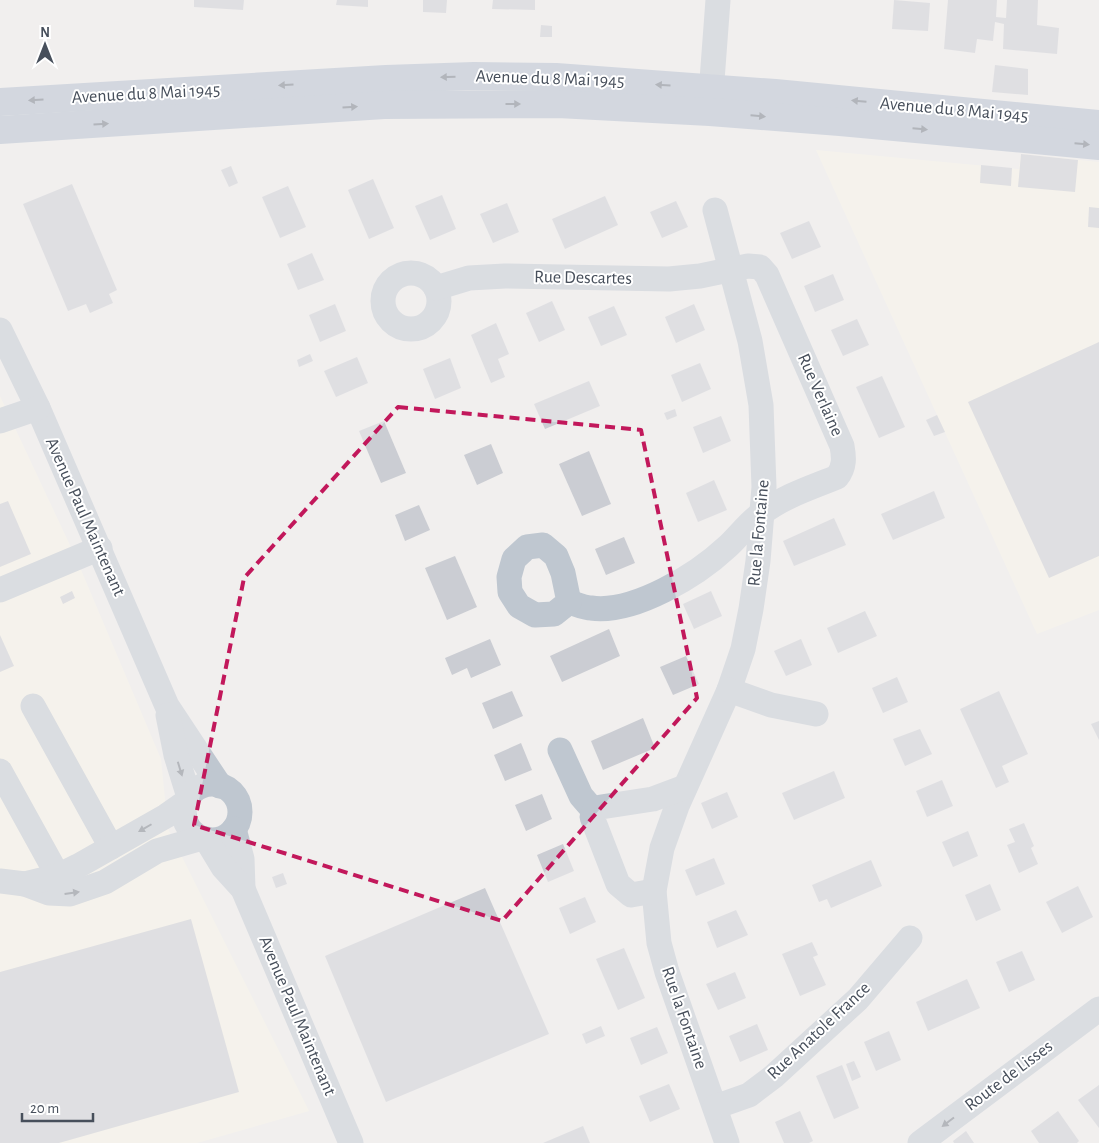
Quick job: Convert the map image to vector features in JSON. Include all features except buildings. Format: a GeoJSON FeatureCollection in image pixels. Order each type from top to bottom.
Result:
{"type":"FeatureCollection","features":[{"type":"Feature","properties":{"kind":"main road","name":"Avenue du 8 Mai 1945"},"geometry":{"type":"LineString","coordinates":[[0,102],[376,80],[474,76],[556,77],[840,122],[1099,146]]}},
{"type":"Feature","properties":{"kind":"main road","name":"Avenue du 8 Mai 1945"},"geometry":{"type":"LineString","coordinates":[[0,130],[384,105],[558,104],[710,100],[785,94],[1099,124]]}},
{"type":"Feature","properties":{"kind":"street"},"geometry":{"type":"LineString","coordinates":[[710,100],[718,0]]}},
{"type":"Feature","properties":{"kind":"street","name":"Rue la Fontaine"},"geometry":{"type":"LineString","coordinates":[[715,210],[750,341],[761,405],[764,458],[762,513],[752,609],[743,649],[728,690],[685,787],[662,848],[654,891],[659,942],[667,972],[727,1143]]}},
{"type":"Feature","properties":{"kind":"street","name":"Rue Verlaine"},"geometry":{"type":"LineString","coordinates":[[730,271],[748,266],[760,267],[767,275],[842,446],[844,457],[842,471],[838,477],[782,500],[762,513]]}},
{"type":"Feature","properties":{"kind":"street","name":"Rue Descartes"},"geometry":{"type":"LineString","coordinates":[[436,288],[469,278],[505,276],[669,279],[730,271]]}},
{"type":"Feature","properties":{"kind":"street","name":"Avenue Paul Maintenant"},"geometry":{"type":"LineString","coordinates":[[0,330],[38,408],[167,706],[220,786]]}},
{"type":"Feature","properties":{"kind":"street"},"geometry":{"type":"LineString","coordinates":[[0,421],[38,408]]}},
{"type":"Feature","properties":{"kind":"street"},"geometry":{"type":"LineString","coordinates":[[569,602],[592,608],[620,607],[646,599],[681,582],[725,549],[762,513]]}},
{"type":"Feature","properties":{"kind":"street"},"geometry":{"type":"LineString","coordinates":[[0,590],[100,548]]}},
{"type":"Feature","properties":{"kind":"street"},"geometry":{"type":"LineString","coordinates":[[728,690],[771,705],[816,714]]}},
{"type":"Feature","properties":{"kind":"street"},"geometry":{"type":"LineString","coordinates":[[33,706],[111,847]]}},
{"type":"Feature","properties":{"kind":"street","name":"Avenue Paul Maintenant"},"geometry":{"type":"LineString","coordinates":[[167,706],[176,755],[188,799]]}},
{"type":"Feature","properties":{"kind":"street"},"geometry":{"type":"LineString","coordinates":[[560,750],[581,796],[594,811]]}},
{"type":"Feature","properties":{"kind":"street"},"geometry":{"type":"LineString","coordinates":[[0,771],[58,876]]}},
{"type":"Feature","properties":{"kind":"street"},"geometry":{"type":"LineString","coordinates":[[0,881],[25,884],[49,893],[70,894],[81,891],[105,882],[158,851],[204,839],[214,840],[222,838],[234,829],[238,822],[239,804],[235,796],[220,786],[203,786],[195,790],[188,799],[166,816],[111,847],[58,876],[25,884]]}},
{"type":"Feature","properties":{"kind":"street"},"geometry":{"type":"LineString","coordinates":[[654,891],[631,895],[618,884],[592,817],[594,811],[601,807],[653,799],[685,787]]}},
{"type":"Feature","properties":{"kind":"street"},"geometry":{"type":"LineString","coordinates":[[188,799],[184,810],[189,827],[204,839]]}},
{"type":"Feature","properties":{"kind":"street","name":"Avenue Paul Maintenant"},"geometry":{"type":"LineString","coordinates":[[234,829],[242,859],[243,890]]}},
{"type":"Feature","properties":{"kind":"street","name":"Avenue Paul Maintenant"},"geometry":{"type":"LineString","coordinates":[[204,839],[223,867],[243,890],[351,1143]]}},
{"type":"Feature","properties":{"kind":"street","name":"Rue Anatole France"},"geometry":{"type":"LineString","coordinates":[[715,1107],[749,1094],[774,1076],[858,999],[910,938]]}},
{"type":"Feature","properties":{"kind":"street","name":"Route de Lisses"},"geometry":{"type":"LineString","coordinates":[[920,1143],[1099,1009]]}},
{"type":"Feature","properties":{"kind":"highlighted area"},"geometry":{"type":"Polygon","coordinates":[[[398,407],[641,430],[697,698],[502,921],[194,825],[244,578],[398,407]]]}},
{"type":"Feature","properties":{"kind":"shaded area"},"geometry":{"type":"Polygon","coordinates":[[[816,150],[1019,169],[1021,154],[1099,162],[1099,610],[1037,634],[816,150]]]}},
{"type":"Feature","properties":{"kind":"shaded area"},"geometry":{"type":"Polygon","coordinates":[[[0,396],[76,558],[161,759],[168,829],[309,1111],[197,1143],[0,1143],[0,396]]]}}]}
